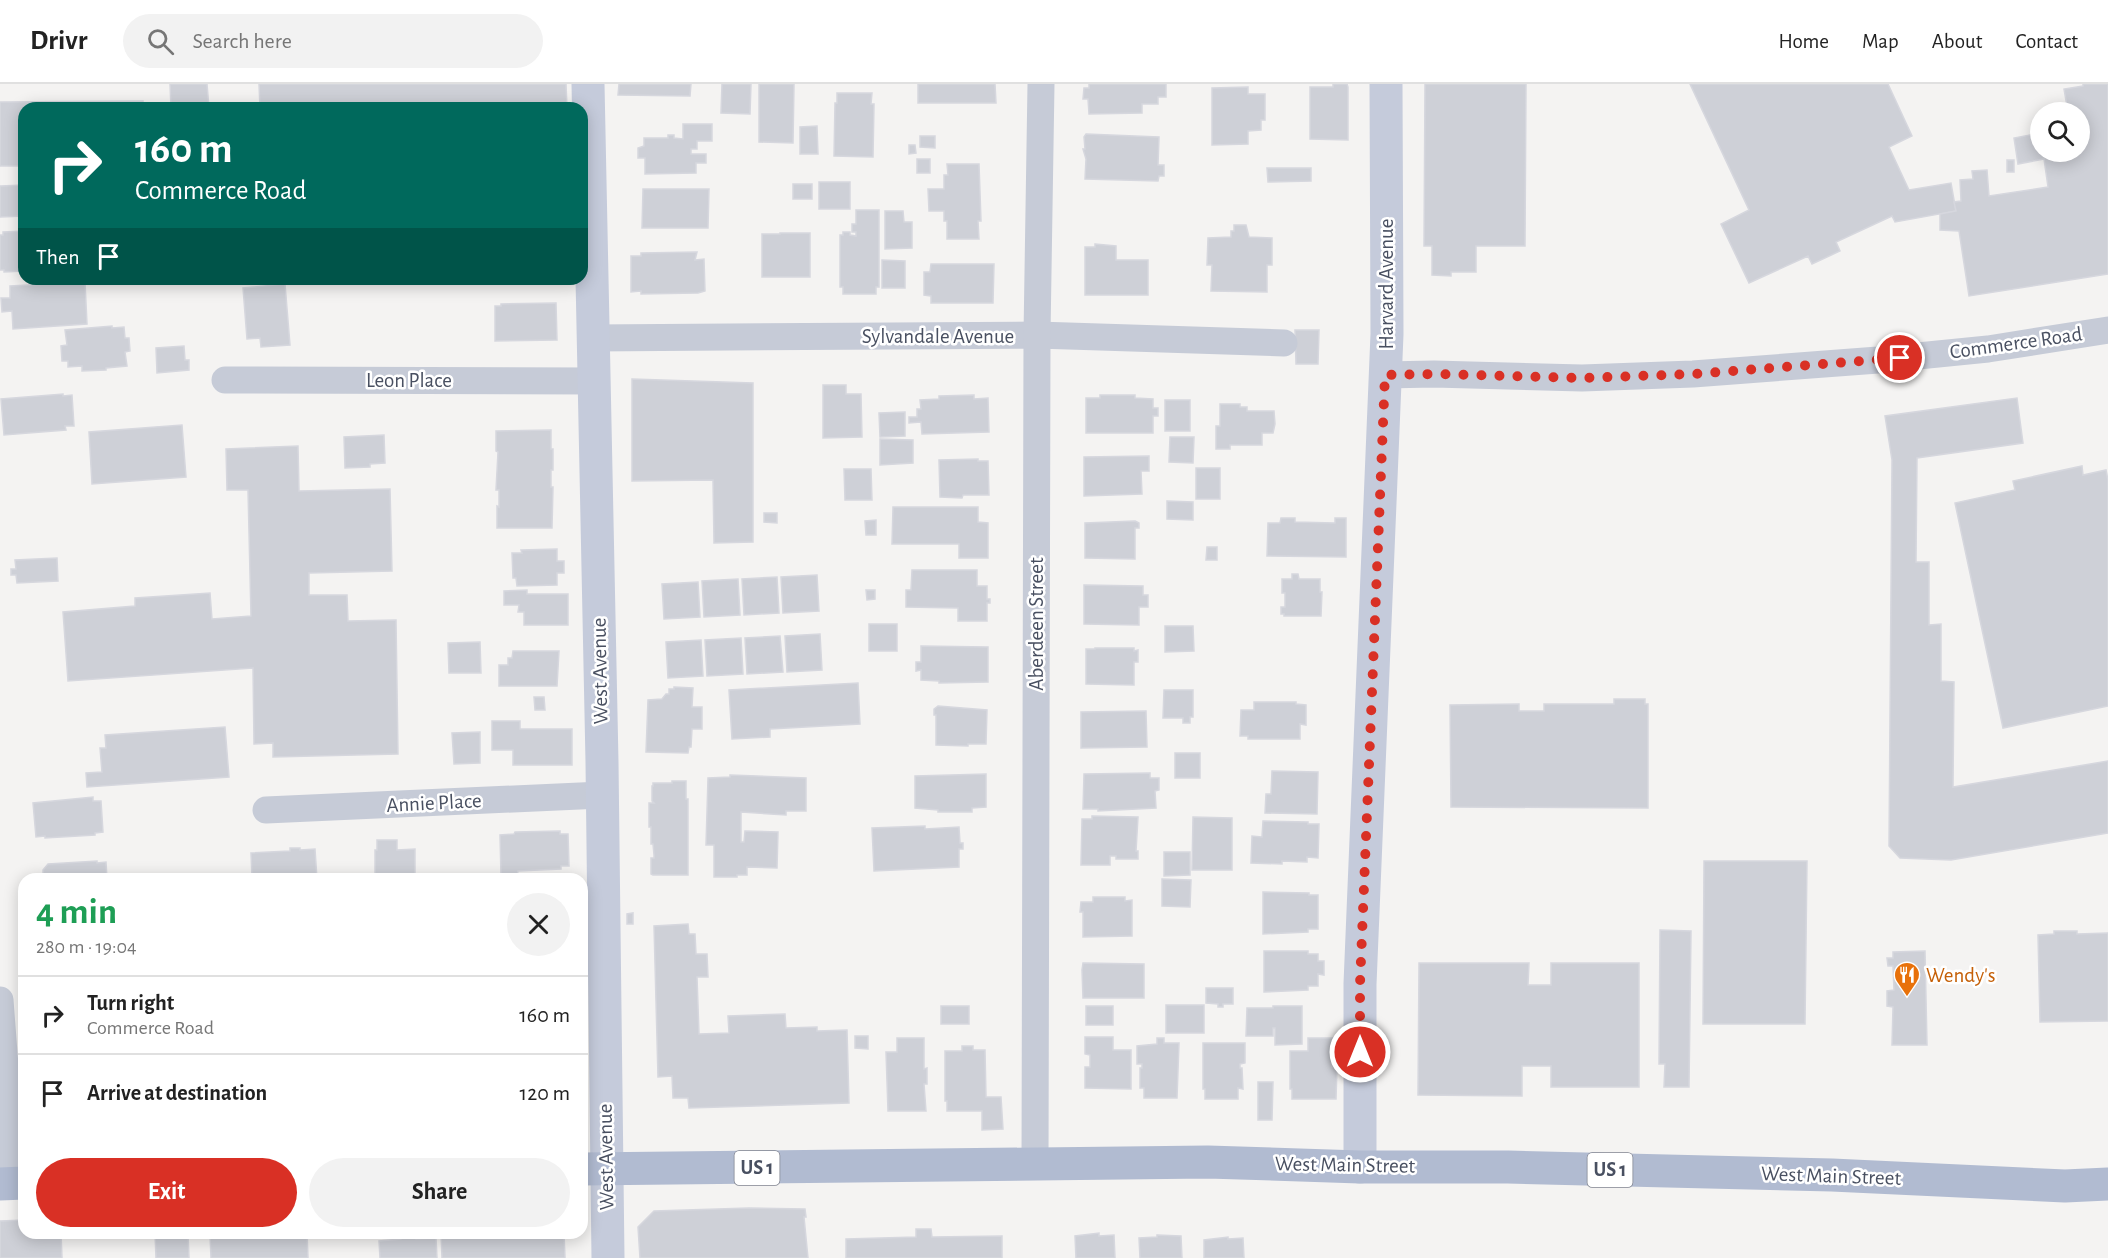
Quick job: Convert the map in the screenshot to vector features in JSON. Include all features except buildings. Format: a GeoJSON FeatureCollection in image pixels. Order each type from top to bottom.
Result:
{"type":"FeatureCollection","features":[{"type":"Feature","properties":{"kind":"main road","name":"West Avenue"},"geometry":{"type":"LineString","coordinates":[[588,84],[602,795],[594,1169],[608,1258]]}},
{"type":"Feature","properties":{"kind":"main road","name":"Harvard Avenue"},"geometry":{"type":"LineString","coordinates":[[1360,1167],[1360,984],[1387,334],[1386,84]]}},
{"type":"Feature","properties":{"kind":"main road","name":"West Main Street"},"geometry":{"type":"LineString","coordinates":[[594,1169],[1208,1162],[1360,1167],[1508,1167],[1820,1174],[2066,1186],[2108,1184]]}},
{"type":"Feature","properties":{"kind":"street","name":"Aberdeen Street"},"geometry":{"type":"LineString","coordinates":[[1035,1165],[1037,335],[1041,84]]}},
{"type":"Feature","properties":{"kind":"street","name":"Commerce Road"},"geometry":{"type":"LineString","coordinates":[[1385,375],[1582,378],[1694,374],[1977,350],[2108,330]]}},
{"type":"Feature","properties":{"kind":"street","name":"Sylvandale Avenue"},"geometry":{"type":"LineString","coordinates":[[592,338],[1037,335],[1284,343]]}},
{"type":"Feature","properties":{"kind":"street","name":"Leon Place"},"geometry":{"type":"LineString","coordinates":[[225,380],[594,381]]}},
{"type":"Feature","properties":{"kind":"street","name":"Annie Place"},"geometry":{"type":"LineString","coordinates":[[266,810],[602,795]]}},
{"type":"Feature","properties":{"kind":"street"},"geometry":{"type":"LineString","coordinates":[[0,1000],[13,1184]]}},
{"type":"Feature","properties":{"kind":"place","name":"Wendy's"},"geometry":{"type":"Point","coordinates":[1907,998]}},
{"type":"Feature","properties":{"kind":"route"},"geometry":{"type":"LineString","coordinates":[[1360,1052],[1360,984],[1385,375],[1582,378],[1694,374],[1900,358]]}}]}
